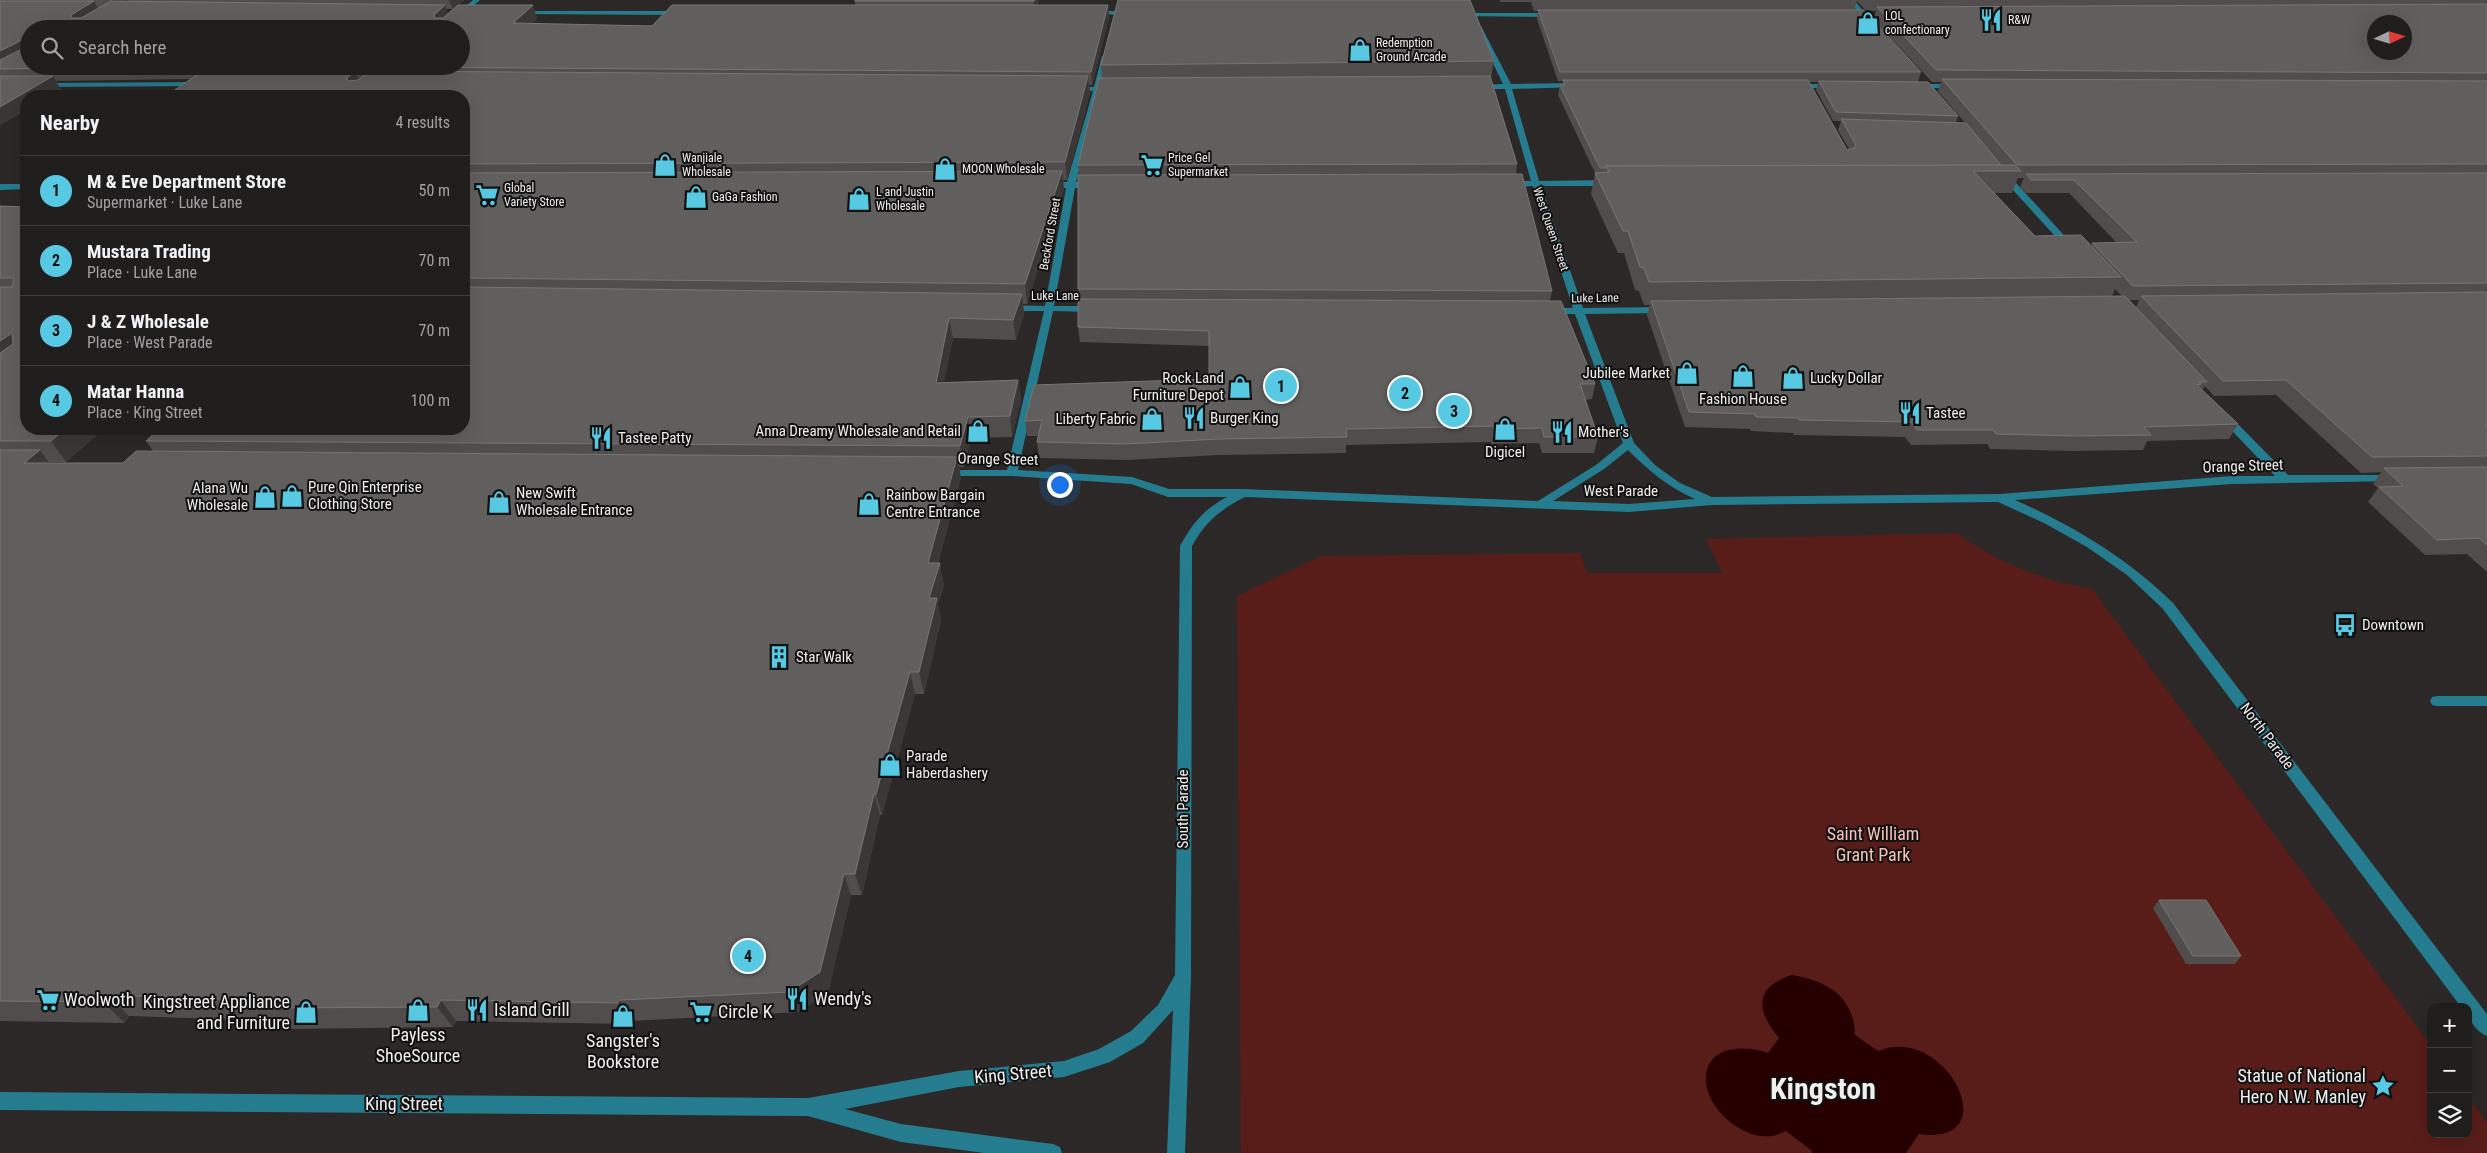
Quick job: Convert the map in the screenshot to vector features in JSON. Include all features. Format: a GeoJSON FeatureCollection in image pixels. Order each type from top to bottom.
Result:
{"type":"FeatureCollection","features":[{"type":"Feature","properties":{"kind":"street"},"geometry":{"type":"LineString","coordinates":[[454,20],[477,0]]}},
{"type":"Feature","properties":{"kind":"street"},"geometry":{"type":"LineString","coordinates":[[1850,0],[1859,15],[1877,29]]}},
{"type":"Feature","properties":{"kind":"street"},"geometry":{"type":"LineString","coordinates":[[452,13],[472,13]]}},
{"type":"Feature","properties":{"kind":"street"},"geometry":{"type":"LineString","coordinates":[[511,13],[690,13]]}},
{"type":"Feature","properties":{"kind":"street"},"geometry":{"type":"LineString","coordinates":[[1086,13],[1136,13]]}},
{"type":"Feature","properties":{"kind":"street"},"geometry":{"type":"LineString","coordinates":[[1454,15],[1561,15]]}},
{"type":"Feature","properties":{"kind":"street","name":"West Queen Street"},"geometry":{"type":"LineString","coordinates":[[1473,15],[1508,86],[1536,184],[1579,311],[1629,444],[1652,468],[1676,486],[1712,501]]}},
{"type":"Feature","properties":{"kind":"street"},"geometry":{"type":"LineString","coordinates":[[1859,15],[1878,15]]}},
{"type":"Feature","properties":{"kind":"street","name":"Beckford Street"},"geometry":{"type":"LineString","coordinates":[[1012,473],[1049,309],[1071,185],[1098,89],[1109,41]]}},
{"type":"Feature","properties":{"kind":"street"},"geometry":{"type":"LineString","coordinates":[[30,85],[208,84]]}},
{"type":"Feature","properties":{"kind":"street"},"geometry":{"type":"LineString","coordinates":[[1469,87],[1585,85]]}},
{"type":"Feature","properties":{"kind":"street"},"geometry":{"type":"LineString","coordinates":[[1788,86],[1845,86]]}},
{"type":"Feature","properties":{"kind":"street"},"geometry":{"type":"LineString","coordinates":[[1808,86],[1812,94]]}},
{"type":"Feature","properties":{"kind":"street"},"geometry":{"type":"LineString","coordinates":[[1910,86],[1968,86]]}},
{"type":"Feature","properties":{"kind":"street"},"geometry":{"type":"LineString","coordinates":[[1059,88],[1117,89]]}},
{"type":"Feature","properties":{"kind":"street"},"geometry":{"type":"LineString","coordinates":[[1996,166],[2075,253]]}},
{"type":"Feature","properties":{"kind":"street"},"geometry":{"type":"LineString","coordinates":[[1497,184],[1615,183]]}},
{"type":"Feature","properties":{"kind":"street"},"geometry":{"type":"LineString","coordinates":[[1041,185],[1101,185]]}},
{"type":"Feature","properties":{"kind":"street"},"geometry":{"type":"LineString","coordinates":[[0,187],[20,187]]}},
{"type":"Feature","properties":{"kind":"street","name":"Luke Lane"},"geometry":{"type":"LineString","coordinates":[[999,308],[1108,309]]}},
{"type":"Feature","properties":{"kind":"street","name":"Luke Lane"},"geometry":{"type":"LineString","coordinates":[[1540,311],[1678,310]]}},
{"type":"Feature","properties":{"kind":"street"},"geometry":{"type":"LineString","coordinates":[[2216,407],[2285,478]]}},
{"type":"Feature","properties":{"kind":"street"},"geometry":{"type":"LineString","coordinates":[[1541,504],[1600,467],[1629,444]]}},
{"type":"Feature","properties":{"kind":"street","name":"Orange Street"},"geometry":{"type":"LineString","coordinates":[[933,472],[1012,473],[1132,480],[1168,493],[1243,493]]}},
{"type":"Feature","properties":{"kind":"street","name":"Orange Street"},"geometry":{"type":"LineString","coordinates":[[2000,498],[2232,480],[2410,477]]}},
{"type":"Feature","properties":{"kind":"street","name":"West Parade"},"geometry":{"type":"LineString","coordinates":[[1243,493],[1629,508],[1712,501],[2000,498]]}},
{"type":"Feature","properties":{"kind":"street","name":"South Parade"},"geometry":{"type":"LineString","coordinates":[[1176,1153],[1183,976],[1186,546],[1196,526],[1213,508],[1243,493]]}},
{"type":"Feature","properties":{"kind":"street","name":"North Parade"},"geometry":{"type":"LineString","coordinates":[[2000,498],[2042,516],[2092,543],[2137,575],[2168,606],[2487,1028]]}},
{"type":"Feature","properties":{"kind":"street"},"geometry":{"type":"LineString","coordinates":[[2437,701],[2487,701]]}},
{"type":"Feature","properties":{"kind":"street","name":"King Street"},"geometry":{"type":"LineString","coordinates":[[0,1101],[808,1107],[959,1078],[1064,1069],[1104,1056],[1137,1037],[1164,1010],[1183,976]]}},
{"type":"Feature","properties":{"kind":"street","name":"King Street"},"geometry":{"type":"LineString","coordinates":[[808,1107],[901,1133],[1053,1153]]}},
{"type":"Feature","properties":{"kind":"green space","name":"Saint William Grant Park"},"geometry":{"type":"Polygon","coordinates":[[[1957,533],[2005,562],[2021,569],[2055,581],[2092,589],[2427,1040],[2427,1138],[2472,1138],[2472,1101],[2487,1122],[2487,1153],[1241,1153],[1237,596],[1321,556],[1580,553],[1587,573],[1722,573],[1706,539],[1957,533]]]}},
{"type":"Feature","properties":{"kind":"shaded area"},"geometry":{"type":"Polygon","coordinates":[[[1792,975],[1827,986],[1844,1000],[1850,1010],[1855,1035],[1878,1051],[1889,1047],[1915,1049],[1934,1059],[1950,1075],[1960,1092],[1963,1110],[1959,1124],[1944,1133],[1919,1134],[1906,1153],[1812,1153],[1812,1151],[1786,1131],[1772,1136],[1761,1136],[1750,1133],[1730,1122],[1714,1104],[1709,1093],[1706,1083],[1707,1071],[1711,1061],[1726,1051],[1737,1049],[1758,1050],[1768,1053],[1779,1038],[1771,1028],[1763,1009],[1765,993],[1780,980],[1792,975]]]}},
{"type":"Feature","properties":{"kind":"building"},"geometry":{"type":"Polygon","coordinates":[[[855,0],[1035,0],[855,1],[855,0]]]}},
{"type":"Feature","properties":{"kind":"building"},"geometry":{"type":"Polygon","coordinates":[[[1118,0],[1470,0],[1494,61],[1101,65],[1118,0]]]}},
{"type":"Feature","properties":{"kind":"building"},"geometry":{"type":"Polygon","coordinates":[[[0,1],[94,1],[71,15],[72,18],[81,18],[111,1],[445,5],[434,15],[435,18],[443,18],[458,5],[533,5],[513,23],[652,26],[672,5],[1108,5],[1091,72],[470,68],[470,20],[20,20],[20,41],[0,51],[0,1]]]}},
{"type":"Feature","properties":{"kind":"building"},"geometry":{"type":"Polygon","coordinates":[[[2487,4],[2487,73],[1936,70],[1877,7],[2487,4]]]}},
{"type":"Feature","properties":{"kind":"building"},"geometry":{"type":"Polygon","coordinates":[[[1538,10],[1864,10],[1921,72],[1560,72],[1538,10]]]}},
{"type":"Feature","properties":{"kind":"building"},"geometry":{"type":"Polygon","coordinates":[[[20,50],[20,69],[0,69],[0,60],[20,50]]]}},
{"type":"Feature","properties":{"kind":"building"},"geometry":{"type":"Polygon","coordinates":[[[470,72],[1088,76],[1065,162],[470,164],[470,90],[175,90],[197,75],[350,75],[347,78],[348,81],[358,80],[365,75],[470,75],[470,72]]]}},
{"type":"Feature","properties":{"kind":"building"},"geometry":{"type":"Polygon","coordinates":[[[0,76],[53,76],[29,90],[20,90],[20,95],[0,107],[0,76]]]}},
{"type":"Feature","properties":{"kind":"building"},"geometry":{"type":"Polygon","coordinates":[[[1490,76],[1517,164],[1078,165],[1099,78],[1490,76]]]}},
{"type":"Feature","properties":{"kind":"building"},"geometry":{"type":"Polygon","coordinates":[[[1942,79],[2487,81],[2487,164],[2017,165],[1942,79]]]}},
{"type":"Feature","properties":{"kind":"building"},"geometry":{"type":"Polygon","coordinates":[[[1563,80],[1808,80],[1847,150],[1855,148],[1856,145],[1841,119],[1966,123],[2001,165],[1606,166],[1606,168],[1600,168],[1560,85],[1565,85],[1563,80]]]}},
{"type":"Feature","properties":{"kind":"building"},"geometry":{"type":"Polygon","coordinates":[[[1819,81],[1928,82],[1958,116],[1836,112],[1819,81]]]}},
{"type":"Feature","properties":{"kind":"building"},"geometry":{"type":"Polygon","coordinates":[[[2015,165],[2021,171],[1973,171],[2035,236],[2081,235],[2121,277],[1649,282],[1644,268],[1640,267],[1628,231],[1623,231],[1595,173],[1609,172],[1606,166],[2015,165]]]}},
{"type":"Feature","properties":{"kind":"building"},"geometry":{"type":"Polygon","coordinates":[[[1062,171],[1025,284],[470,278],[470,173],[1062,171]]]}},
{"type":"Feature","properties":{"kind":"building"},"geometry":{"type":"Polygon","coordinates":[[[2487,173],[2487,283],[2133,286],[2092,243],[2137,242],[2074,180],[2031,180],[2026,174],[2487,173]]]}},
{"type":"Feature","properties":{"kind":"building"},"geometry":{"type":"Polygon","coordinates":[[[1522,174],[1552,291],[1078,289],[1078,175],[1522,174]]]}},
{"type":"Feature","properties":{"kind":"building"},"geometry":{"type":"Polygon","coordinates":[[[0,206],[20,207],[20,435],[58,435],[51,441],[0,441],[0,353],[13,344],[12,333],[0,341],[0,287],[12,287],[14,279],[0,278],[0,206]]]}},
{"type":"Feature","properties":{"kind":"building"},"geometry":{"type":"Polygon","coordinates":[[[470,287],[1022,294],[1013,320],[949,318],[936,383],[1018,380],[1010,416],[968,417],[960,446],[146,441],[152,435],[470,435],[470,287]]]}},
{"type":"Feature","properties":{"kind":"building"},"geometry":{"type":"Polygon","coordinates":[[[2487,292],[2487,425],[2485,425],[2487,427],[2487,456],[2372,457],[2286,380],[2223,381],[2141,296],[2487,292]]]}},
{"type":"Feature","properties":{"kind":"building"},"geometry":{"type":"Polygon","coordinates":[[[2125,296],[2207,382],[2199,382],[2201,384],[2197,385],[2238,424],[2144,427],[2151,435],[2077,436],[1996,434],[1993,430],[1917,430],[1911,422],[1799,420],[1798,418],[1756,417],[1755,414],[1689,412],[1651,301],[2125,296]]]}},
{"type":"Feature","properties":{"kind":"building"},"geometry":{"type":"Polygon","coordinates":[[[1078,299],[1561,301],[1595,384],[1580,384],[1598,437],[1544,437],[1542,428],[1494,429],[1493,426],[1346,429],[1347,437],[1219,439],[1125,444],[1037,442],[1042,420],[1025,421],[1034,385],[1209,379],[1209,331],[1078,327],[1078,299]]]}},
{"type":"Feature","properties":{"kind":"building"},"geometry":{"type":"Polygon","coordinates":[[[0,450],[40,450],[24,463],[123,463],[136,451],[957,457],[928,563],[940,563],[929,598],[937,598],[919,672],[910,672],[876,794],[874,794],[855,874],[844,874],[820,972],[789,992],[619,1000],[618,1003],[441,1000],[437,1007],[270,1008],[274,1001],[107,995],[103,1002],[0,1001],[0,450]]]}},
{"type":"Feature","properties":{"kind":"building"},"geometry":{"type":"Polygon","coordinates":[[[2487,467],[2487,545],[2479,538],[2437,540],[2379,487],[2403,486],[2384,468],[2487,467]]]}},
{"type":"Feature","properties":{"kind":"building"},"geometry":{"type":"Polygon","coordinates":[[[2159,900],[2206,900],[2241,956],[2193,956],[2159,900]]]}},
{"type":"Feature","properties":{"kind":"place","name":"R&W"},"geometry":{"type":"Point","coordinates":[1991,20]}},
{"type":"Feature","properties":{"kind":"place","name":"LOL confectionary"},"geometry":{"type":"Point","coordinates":[1868,23]}},
{"type":"Feature","properties":{"kind":"place","name":"Redemption Ground Arcade"},"geometry":{"type":"Point","coordinates":[1360,50]}},
{"type":"Feature","properties":{"kind":"place","name":"Wanjiale Wholesale"},"geometry":{"type":"Point","coordinates":[665,165]}},
{"type":"Feature","properties":{"kind":"place","name":"Price Gel Supermarket"},"geometry":{"type":"Point","coordinates":[1152,165]}},
{"type":"Feature","properties":{"kind":"place","name":"MOON Wholesale"},"geometry":{"type":"Point","coordinates":[945,169]}},
{"type":"Feature","properties":{"kind":"place","name":"Global Variety Store"},"geometry":{"type":"Point","coordinates":[487,195]}},
{"type":"Feature","properties":{"kind":"place","name":"GaGa Fashion"},"geometry":{"type":"Point","coordinates":[696,197]}},
{"type":"Feature","properties":{"kind":"place","name":"L and Justin Wholesale"},"geometry":{"type":"Point","coordinates":[859,199]}},
{"type":"Feature","properties":{"kind":"place","name":"Jubilee Market"},"geometry":{"type":"Point","coordinates":[1687,373]}},
{"type":"Feature","properties":{"kind":"place","name":"Fashion House"},"geometry":{"type":"Point","coordinates":[1743,376]}},
{"type":"Feature","properties":{"kind":"place","name":"Lucky Dollar"},"geometry":{"type":"Point","coordinates":[1793,378]}},
{"type":"Feature","properties":{"kind":"place","name":"M & Eve Department Store"},"geometry":{"type":"Point","coordinates":[1281,386]}},
{"type":"Feature","properties":{"kind":"place","name":"Rock Land Furniture Depot"},"geometry":{"type":"Point","coordinates":[1240,387]}},
{"type":"Feature","properties":{"kind":"place","name":"Mustara Trading"},"geometry":{"type":"Point","coordinates":[1405,393]}},
{"type":"Feature","properties":{"kind":"place","name":"J & Z Wholesale"},"geometry":{"type":"Point","coordinates":[1454,411]}},
{"type":"Feature","properties":{"kind":"place","name":"Tastee"},"geometry":{"type":"Point","coordinates":[1910,413]}},
{"type":"Feature","properties":{"kind":"place","name":"Burger King"},"geometry":{"type":"Point","coordinates":[1194,418]}},
{"type":"Feature","properties":{"kind":"place","name":"Liberty Fabric"},"geometry":{"type":"Point","coordinates":[1152,419]}},
{"type":"Feature","properties":{"kind":"place","name":"Digicel"},"geometry":{"type":"Point","coordinates":[1505,429]}},
{"type":"Feature","properties":{"kind":"place","name":"Anna Dreamy Wholesale and Retail"},"geometry":{"type":"Point","coordinates":[978,431]}},
{"type":"Feature","properties":{"kind":"place","name":"Mother's"},"geometry":{"type":"Point","coordinates":[1562,432]}},
{"type":"Feature","properties":{"kind":"place","name":"Tastee Patty"},"geometry":{"type":"Point","coordinates":[601,438]}},
{"type":"Feature","properties":{"kind":"place","name":"Pure Qin Enterprise Clothing Store"},"geometry":{"type":"Point","coordinates":[292,496]}},
{"type":"Feature","properties":{"kind":"place","name":"Alana Wu Wholesale"},"geometry":{"type":"Point","coordinates":[265,497]}},
{"type":"Feature","properties":{"kind":"place","name":"New Swift Wholesale Entrance"},"geometry":{"type":"Point","coordinates":[499,502]}},
{"type":"Feature","properties":{"kind":"place","name":"Rainbow Bargain Centre Entrance"},"geometry":{"type":"Point","coordinates":[869,504]}},
{"type":"Feature","properties":{"kind":"place","name":"Downtown"},"geometry":{"type":"Point","coordinates":[2345,625]}},
{"type":"Feature","properties":{"kind":"place","name":"Star Walk"},"geometry":{"type":"Point","coordinates":[779,657]}},
{"type":"Feature","properties":{"kind":"place","name":"Parade Haberdashery"},"geometry":{"type":"Point","coordinates":[890,765]}},
{"type":"Feature","properties":{"kind":"place","name":"Matar Hanna"},"geometry":{"type":"Point","coordinates":[748,956]}},
{"type":"Feature","properties":{"kind":"place","name":"Wendy's"},"geometry":{"type":"Point","coordinates":[797,999]}},
{"type":"Feature","properties":{"kind":"place","name":"Woolwoth"},"geometry":{"type":"Point","coordinates":[48,1000]}},
{"type":"Feature","properties":{"kind":"place","name":"Payless ShoeSource"},"geometry":{"type":"Point","coordinates":[418,1010]}},
{"type":"Feature","properties":{"kind":"place","name":"Island Grill"},"geometry":{"type":"Point","coordinates":[477,1010]}},
{"type":"Feature","properties":{"kind":"place","name":"Kingstreet Appliance and Furniture"},"geometry":{"type":"Point","coordinates":[306,1012]}},
{"type":"Feature","properties":{"kind":"place","name":"Circle K"},"geometry":{"type":"Point","coordinates":[701,1012]}},
{"type":"Feature","properties":{"kind":"place","name":"Sangster's Bookstore"},"geometry":{"type":"Point","coordinates":[623,1016]}},
{"type":"Feature","properties":{"kind":"place","name":"Statue of National Hero N.W. Manley"},"geometry":{"type":"Point","coordinates":[2383,1086]}},
{"type":"Feature","properties":{"kind":"district","name":"Kingston"},"geometry":{"type":"Point","coordinates":[1823,1089]}}]}
